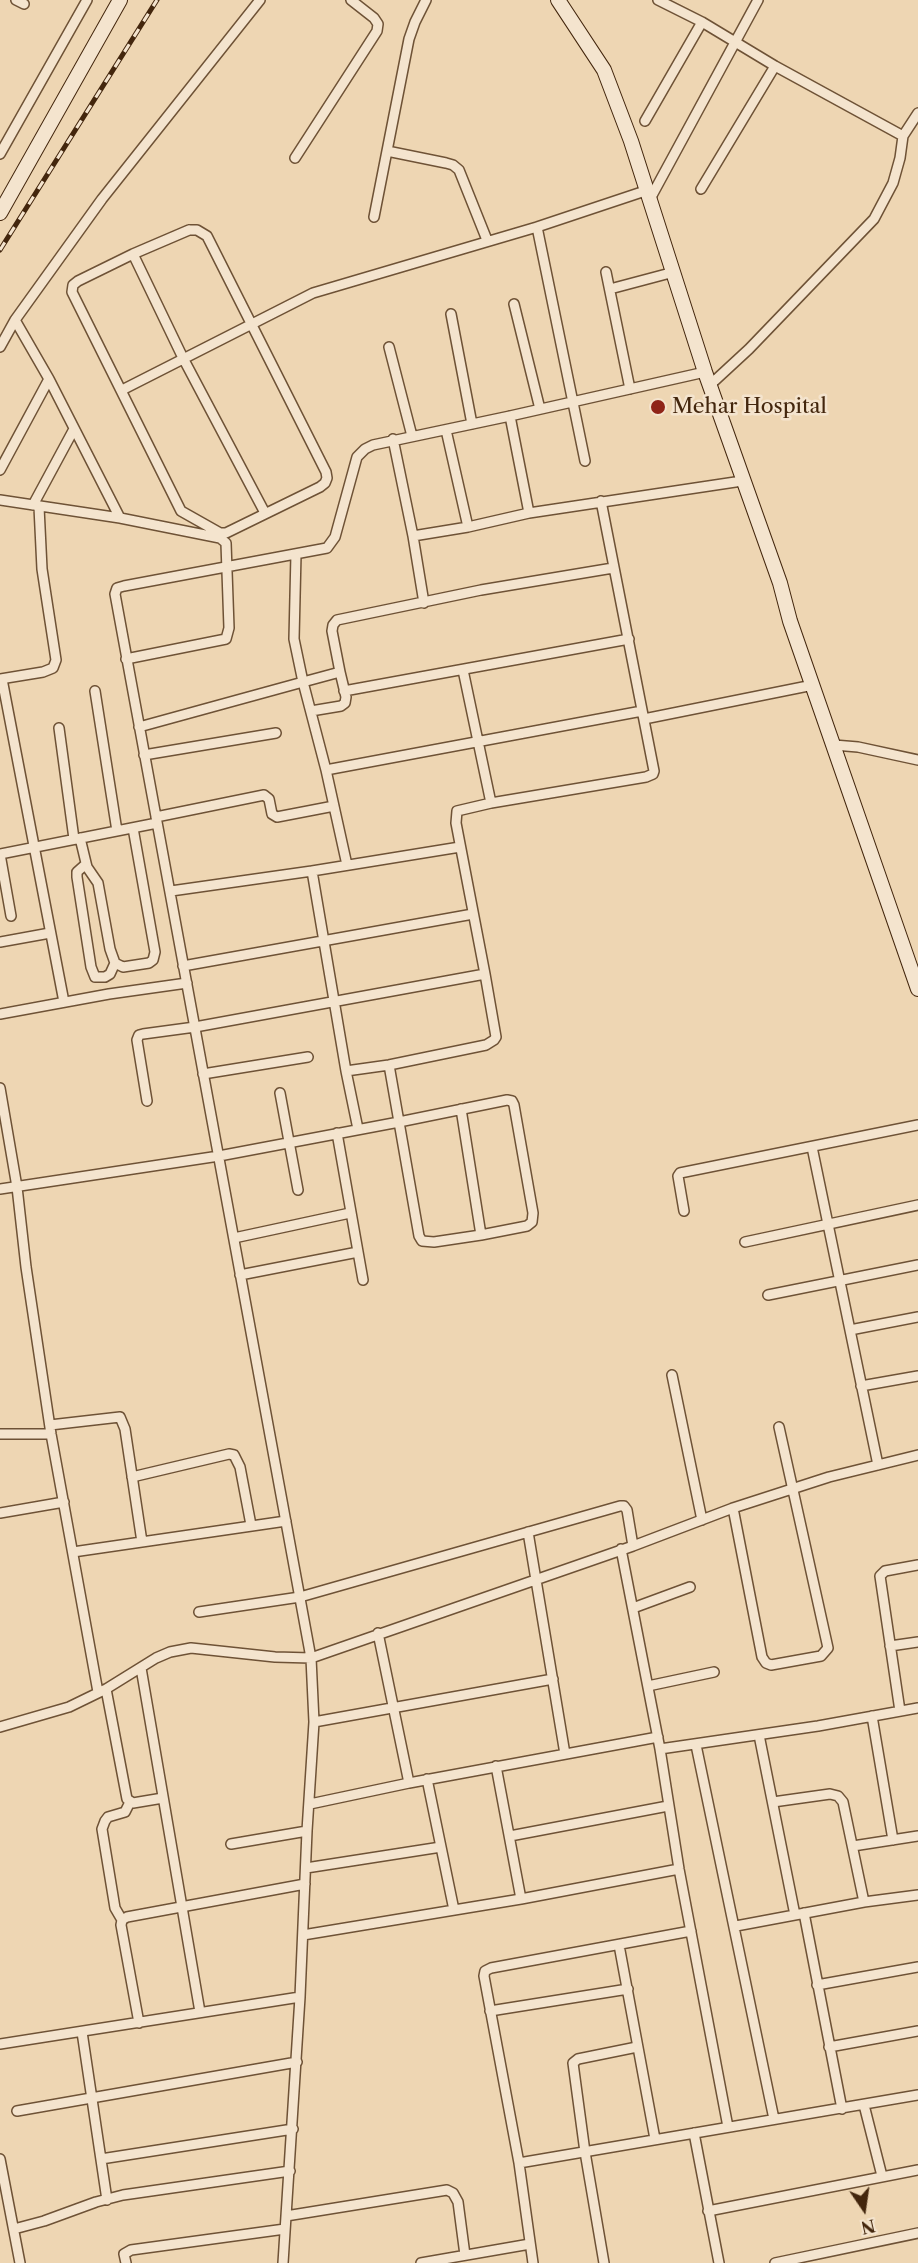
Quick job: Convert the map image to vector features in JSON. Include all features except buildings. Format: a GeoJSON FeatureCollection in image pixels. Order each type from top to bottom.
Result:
{"type":"FeatureCollection","features":[{"type":"Feature","properties":{"kind":"street"},"geometry":{"type":"LineString","coordinates":[[0,154],[87,0]]}},
{"type":"Feature","properties":{"kind":"street"},"geometry":{"type":"LineString","coordinates":[[0,213],[120,0]]}},
{"type":"Feature","properties":{"kind":"street"},"geometry":{"type":"LineString","coordinates":[[0,347],[15,320],[102,199],[260,0]]}},
{"type":"Feature","properties":{"kind":"street"},"geometry":{"type":"LineString","coordinates":[[295,158],[377,31],[378,24],[374,18],[351,0]]}},
{"type":"Feature","properties":{"kind":"street"},"geometry":{"type":"LineString","coordinates":[[374,217],[409,39],[426,0]]}},
{"type":"Feature","properties":{"kind":"street"},"geometry":{"type":"LineString","coordinates":[[658,0],[702,22],[775,66],[903,136]]}},
{"type":"Feature","properties":{"kind":"street"},"geometry":{"type":"LineString","coordinates":[[123,390],[323,290],[649,194],[759,0]]}},
{"type":"Feature","properties":{"kind":"street"},"geometry":{"type":"LineString","coordinates":[[561,1],[604,70],[649,194],[707,378],[780,583],[790,621],[918,989]]}},
{"type":"Feature","properties":{"kind":"street"},"geometry":{"type":"LineString","coordinates":[[645,121],[702,22]]}},
{"type":"Feature","properties":{"kind":"street"},"geometry":{"type":"LineString","coordinates":[[701,189],[775,66]]}},
{"type":"Feature","properties":{"kind":"street"},"geometry":{"type":"LineString","coordinates":[[283,2263],[297,2062],[314,1722],[311,1658],[171,891],[115,599],[117,588],[327,548],[335,537],[357,457],[365,449],[393,439],[446,430],[630,389],[707,378],[749,349],[874,219],[893,183],[903,136],[917,116]]}},
{"type":"Feature","properties":{"kind":"street"},"geometry":{"type":"LineString","coordinates":[[387,151],[453,165],[459,170],[487,240]]}},
{"type":"Feature","properties":{"kind":"street"},"geometry":{"type":"LineString","coordinates":[[537,227],[585,461]]}},
{"type":"Feature","properties":{"kind":"street"},"geometry":{"type":"LineString","coordinates":[[189,230],[203,232],[207,236],[326,472],[326,483],[234,530],[220,533],[185,515],[177,505],[123,390],[72,292],[73,285],[78,281],[133,254],[189,230]]}},
{"type":"Feature","properties":{"kind":"street"},"geometry":{"type":"LineString","coordinates":[[133,254],[183,358],[265,513]]}},
{"type":"Feature","properties":{"kind":"street"},"geometry":{"type":"LineString","coordinates":[[606,272],[630,389]]}},
{"type":"Feature","properties":{"kind":"street"},"geometry":{"type":"LineString","coordinates":[[610,288],[674,272]]}},
{"type":"Feature","properties":{"kind":"street"},"geometry":{"type":"LineString","coordinates":[[514,304],[540,409]]}},
{"type":"Feature","properties":{"kind":"street"},"geometry":{"type":"LineString","coordinates":[[451,314],[472,423]]}},
{"type":"Feature","properties":{"kind":"street"},"geometry":{"type":"LineString","coordinates":[[15,320],[49,379],[120,518]]}},
{"type":"Feature","properties":{"kind":"street"},"geometry":{"type":"LineString","coordinates":[[390,347],[412,436]]}},
{"type":"Feature","properties":{"kind":"street"},"geometry":{"type":"LineString","coordinates":[[0,470],[49,379]]}},
{"type":"Feature","properties":{"kind":"street"},"geometry":{"type":"LineString","coordinates":[[510,416],[529,513]]}},
{"type":"Feature","properties":{"kind":"street"},"geometry":{"type":"LineString","coordinates":[[64,1002],[1,679],[54,668],[56,660],[41,561],[36,506],[74,429]]}},
{"type":"Feature","properties":{"kind":"street"},"geometry":{"type":"LineString","coordinates":[[446,430],[468,527]]}},
{"type":"Feature","properties":{"kind":"street"},"geometry":{"type":"LineString","coordinates":[[393,439],[424,603]]}},
{"type":"Feature","properties":{"kind":"street"},"geometry":{"type":"LineString","coordinates":[[413,536],[468,527],[529,513],[742,481]]}},
{"type":"Feature","properties":{"kind":"street"},"geometry":{"type":"LineString","coordinates":[[0,500],[120,518],[220,538],[226,543],[229,628],[226,639],[126,659]]}},
{"type":"Feature","properties":{"kind":"street"},"geometry":{"type":"LineString","coordinates":[[346,1071],[389,1065],[486,1045],[496,1037],[460,847],[456,823],[457,811],[491,803],[650,776],[654,771],[601,501]]}},
{"type":"Feature","properties":{"kind":"street"},"geometry":{"type":"LineString","coordinates":[[296,554],[294,639],[347,865]]}},
{"type":"Feature","properties":{"kind":"street"},"geometry":{"type":"LineString","coordinates":[[311,711],[345,704],[332,631],[333,625],[338,620],[481,590],[614,568]]}},
{"type":"Feature","properties":{"kind":"street"},"geometry":{"type":"LineString","coordinates":[[344,692],[629,639]]}},
{"type":"Feature","properties":{"kind":"street"},"geometry":{"type":"LineString","coordinates":[[463,670],[491,803]]}},
{"type":"Feature","properties":{"kind":"street"},"geometry":{"type":"LineString","coordinates":[[139,727],[340,672]]}},
{"type":"Feature","properties":{"kind":"street"},"geometry":{"type":"LineString","coordinates":[[326,770],[813,685]]}},
{"type":"Feature","properties":{"kind":"street"},"geometry":{"type":"LineString","coordinates":[[95,691],[117,831]]}},
{"type":"Feature","properties":{"kind":"street"},"geometry":{"type":"LineString","coordinates":[[59,728],[77,839],[86,864],[98,883],[110,949],[115,963],[123,967],[149,963],[155,957],[133,828]]}},
{"type":"Feature","properties":{"kind":"street"},"geometry":{"type":"LineString","coordinates":[[144,755],[276,733]]}},
{"type":"Feature","properties":{"kind":"street"},"geometry":{"type":"LineString","coordinates":[[834,745],[858,747],[918,760]]}},
{"type":"Feature","properties":{"kind":"street"},"geometry":{"type":"LineString","coordinates":[[11,916],[0,854],[133,828],[157,820],[264,795],[269,798],[273,814],[277,817],[334,806]]}},
{"type":"Feature","properties":{"kind":"street"},"geometry":{"type":"LineString","coordinates":[[171,891],[460,847]]}},
{"type":"Feature","properties":{"kind":"street"},"geometry":{"type":"LineString","coordinates":[[86,864],[77,872],[77,878],[91,967],[95,977],[105,977],[110,974],[115,963]]}},
{"type":"Feature","properties":{"kind":"street"},"geometry":{"type":"LineString","coordinates":[[312,871],[358,1129]]}},
{"type":"Feature","properties":{"kind":"street"},"geometry":{"type":"LineString","coordinates":[[183,966],[473,915]]}},
{"type":"Feature","properties":{"kind":"street"},"geometry":{"type":"LineString","coordinates":[[0,942],[50,933]]}},
{"type":"Feature","properties":{"kind":"street"},"geometry":{"type":"LineString","coordinates":[[147,1101],[137,1040],[139,1035],[195,1027],[485,974]]}},
{"type":"Feature","properties":{"kind":"street"},"geometry":{"type":"LineString","coordinates":[[0,1014],[187,984]]}},
{"type":"Feature","properties":{"kind":"street"},"geometry":{"type":"LineString","coordinates":[[203,1074],[308,1057]]}},
{"type":"Feature","properties":{"kind":"street"},"geometry":{"type":"LineString","coordinates":[[0,1189],[219,1156],[399,1122],[507,1100],[512,1101],[533,1214],[532,1222],[527,1226],[481,1235],[434,1242],[422,1241],[419,1236],[399,1122],[389,1065]]}},
{"type":"Feature","properties":{"kind":"street"},"geometry":{"type":"LineString","coordinates":[[0,1088],[17,1187],[26,1267],[51,1430],[73,1552],[102,1690],[126,1795],[130,1802]]}},
{"type":"Feature","properties":{"kind":"street"},"geometry":{"type":"LineString","coordinates":[[280,1093],[298,1190]]}},
{"type":"Feature","properties":{"kind":"street"},"geometry":{"type":"LineString","coordinates":[[461,1109],[481,1235]]}},
{"type":"Feature","properties":{"kind":"street"},"geometry":{"type":"LineString","coordinates":[[684,1211],[678,1176],[680,1173],[918,1125]]}},
{"type":"Feature","properties":{"kind":"street"},"geometry":{"type":"LineString","coordinates":[[337,1133],[363,1280]]}},
{"type":"Feature","properties":{"kind":"street"},"geometry":{"type":"LineString","coordinates":[[812,1147],[878,1465]]}},
{"type":"Feature","properties":{"kind":"street"},"geometry":{"type":"LineString","coordinates":[[745,1242],[918,1205]]}},
{"type":"Feature","properties":{"kind":"street"},"geometry":{"type":"LineString","coordinates":[[234,1238],[350,1213]]}},
{"type":"Feature","properties":{"kind":"street"},"geometry":{"type":"LineString","coordinates":[[240,1275],[358,1252]]}},
{"type":"Feature","properties":{"kind":"street"},"geometry":{"type":"LineString","coordinates":[[768,1295],[918,1265]]}},
{"type":"Feature","properties":{"kind":"street"},"geometry":{"type":"LineString","coordinates":[[850,1330],[918,1317]]}},
{"type":"Feature","properties":{"kind":"street"},"geometry":{"type":"LineString","coordinates":[[672,1376],[702,1520]]}},
{"type":"Feature","properties":{"kind":"street"},"geometry":{"type":"LineString","coordinates":[[861,1386],[918,1376]]}},
{"type":"Feature","properties":{"kind":"street"},"geometry":{"type":"LineString","coordinates":[[0,1434],[51,1430],[120,1418],[125,1429],[142,1542]]}},
{"type":"Feature","properties":{"kind":"street"},"geometry":{"type":"LineString","coordinates":[[733,1508],[762,1658],[771,1665],[821,1656],[828,1648],[779,1427]]}},
{"type":"Feature","properties":{"kind":"street"},"geometry":{"type":"LineString","coordinates":[[132,1477],[229,1454],[234,1455],[240,1467],[250,1525]]}},
{"type":"Feature","properties":{"kind":"street"},"geometry":{"type":"LineString","coordinates":[[0,1727],[69,1707],[170,1652],[191,1648],[275,1657],[311,1658],[633,1546],[733,1508],[793,1488],[918,1455]]}},
{"type":"Feature","properties":{"kind":"street"},"geometry":{"type":"LineString","coordinates":[[0,1513],[64,1502]]}},
{"type":"Feature","properties":{"kind":"street"},"geometry":{"type":"LineString","coordinates":[[199,1612],[300,1597],[624,1506],[627,1510],[633,1546]]}},
{"type":"Feature","properties":{"kind":"street"},"geometry":{"type":"LineString","coordinates":[[73,1552],[286,1521]]}},
{"type":"Feature","properties":{"kind":"street"},"geometry":{"type":"LineString","coordinates":[[528,1532],[565,1754]]}},
{"type":"Feature","properties":{"kind":"street"},"geometry":{"type":"LineString","coordinates":[[621,1550],[658,1737],[690,1931],[729,2127]]}},
{"type":"Feature","properties":{"kind":"street"},"geometry":{"type":"LineString","coordinates":[[900,1711],[880,1576],[885,1571],[918,1565]]}},
{"type":"Feature","properties":{"kind":"street"},"geometry":{"type":"LineString","coordinates":[[633,1608],[690,1587]]}},
{"type":"Feature","properties":{"kind":"street"},"geometry":{"type":"LineString","coordinates":[[378,1633],[409,1783]]}},
{"type":"Feature","properties":{"kind":"street"},"geometry":{"type":"LineString","coordinates":[[890,1646],[918,1642]]}},
{"type":"Feature","properties":{"kind":"street"},"geometry":{"type":"LineString","coordinates":[[141,1668],[200,2012]]}},
{"type":"Feature","properties":{"kind":"street"},"geometry":{"type":"LineString","coordinates":[[648,1686],[714,1672]]}},
{"type":"Feature","properties":{"kind":"street"},"geometry":{"type":"LineString","coordinates":[[314,1722],[553,1679]]}},
{"type":"Feature","properties":{"kind":"street"},"geometry":{"type":"LineString","coordinates":[[660,1749],[918,1708]]}},
{"type":"Feature","properties":{"kind":"street"},"geometry":{"type":"LineString","coordinates":[[872,1716],[893,1840]]}},
{"type":"Feature","properties":{"kind":"street"},"geometry":{"type":"LineString","coordinates":[[759,1735],[817,1985],[842,2109]]}},
{"type":"Feature","properties":{"kind":"street"},"geometry":{"type":"LineString","coordinates":[[309,1804],[428,1779],[658,1737]]}},
{"type":"Feature","properties":{"kind":"street"},"geometry":{"type":"LineString","coordinates":[[696,1745],[774,2119]]}},
{"type":"Feature","properties":{"kind":"street"},"geometry":{"type":"LineString","coordinates":[[496,1766],[521,1899]]}},
{"type":"Feature","properties":{"kind":"street"},"geometry":{"type":"LineString","coordinates":[[428,1779],[454,1910]]}},
{"type":"Feature","properties":{"kind":"street"},"geometry":{"type":"LineString","coordinates":[[773,1802],[830,1794],[838,1796],[843,1803],[864,1902]]}},
{"type":"Feature","properties":{"kind":"street"},"geometry":{"type":"LineString","coordinates":[[130,1802],[163,1798]]}},
{"type":"Feature","properties":{"kind":"street"},"geometry":{"type":"LineString","coordinates":[[130,1802],[125,1812],[108,1817],[102,1824],[102,1829],[115,1908],[122,1920],[121,1925],[139,2023]]}},
{"type":"Feature","properties":{"kind":"street"},"geometry":{"type":"LineString","coordinates":[[510,1836],[668,1806]]}},
{"type":"Feature","properties":{"kind":"street"},"geometry":{"type":"LineString","coordinates":[[231,1844],[307,1831]]}},
{"type":"Feature","properties":{"kind":"street"},"geometry":{"type":"LineString","coordinates":[[853,1846],[918,1836]]}},
{"type":"Feature","properties":{"kind":"street"},"geometry":{"type":"LineString","coordinates":[[306,1868],[441,1847]]}},
{"type":"Feature","properties":{"kind":"street"},"geometry":{"type":"LineString","coordinates":[[303,1935],[521,1899],[679,1869]]}},
{"type":"Feature","properties":{"kind":"street"},"geometry":{"type":"LineString","coordinates":[[122,1920],[127,1917],[305,1884]]}},
{"type":"Feature","properties":{"kind":"street"},"geometry":{"type":"LineString","coordinates":[[735,1926],[864,1902],[918,1895]]}},
{"type":"Feature","properties":{"kind":"street"},"geometry":{"type":"LineString","coordinates":[[533,2263],[519,2163],[490,2011],[485,1971],[690,1931]]}},
{"type":"Feature","properties":{"kind":"street"},"geometry":{"type":"LineString","coordinates":[[619,1945],[655,2139]]}},
{"type":"Feature","properties":{"kind":"street"},"geometry":{"type":"LineString","coordinates":[[817,1985],[918,1967]]}},
{"type":"Feature","properties":{"kind":"street"},"geometry":{"type":"LineString","coordinates":[[490,2011],[628,1989]]}},
{"type":"Feature","properties":{"kind":"street"},"geometry":{"type":"LineString","coordinates":[[0,2044],[300,1997]]}},
{"type":"Feature","properties":{"kind":"street"},"geometry":{"type":"LineString","coordinates":[[829,2047],[918,2031]]}},
{"type":"Feature","properties":{"kind":"street"},"geometry":{"type":"LineString","coordinates":[[82,2032],[107,2199]]}},
{"type":"Feature","properties":{"kind":"street"},"geometry":{"type":"LineString","coordinates":[[604,2263],[573,2063],[578,2059],[637,2047]]}},
{"type":"Feature","properties":{"kind":"street"},"geometry":{"type":"LineString","coordinates":[[17,2111],[297,2062]]}},
{"type":"Feature","properties":{"kind":"street"},"geometry":{"type":"LineString","coordinates":[[519,2163],[918,2095]]}},
{"type":"Feature","properties":{"kind":"street"},"geometry":{"type":"LineString","coordinates":[[864,2105],[882,2176]]}},
{"type":"Feature","properties":{"kind":"street"},"geometry":{"type":"LineString","coordinates":[[101,2159],[293,2129]]}},
{"type":"Feature","properties":{"kind":"street"},"geometry":{"type":"LineString","coordinates":[[694,2133],[719,2263]]}},
{"type":"Feature","properties":{"kind":"street"},"geometry":{"type":"LineString","coordinates":[[0,2159],[20,2263]]}},
{"type":"Feature","properties":{"kind":"street"},"geometry":{"type":"LineString","coordinates":[[708,2211],[918,2170]]}},
{"type":"Feature","properties":{"kind":"street"},"geometry":{"type":"LineString","coordinates":[[14,2229],[107,2199],[290,2171]]}},
{"type":"Feature","properties":{"kind":"street"},"geometry":{"type":"LineString","coordinates":[[286,2216],[447,2190],[453,2193],[458,2202],[465,2255]]}},
{"type":"Feature","properties":{"kind":"street"},"geometry":{"type":"LineString","coordinates":[[126,2263],[124,2254],[131,2250],[285,2229]]}},
{"type":"Feature","properties":{"kind":"street"},"geometry":{"type":"LineString","coordinates":[[775,2263],[918,2234]]}},
{"type":"Feature","properties":{"kind":"street"},"geometry":{"type":"LineString","coordinates":[[421,2263],[530,2244]]}},
{"type":"Feature","properties":{"kind":"railway"},"geometry":{"type":"LineString","coordinates":[[0,250],[157,0]]}},
{"type":"Feature","properties":{"kind":"place","name":"Mehar Hospital"},"geometry":{"type":"Point","coordinates":[658,407]}}]}
